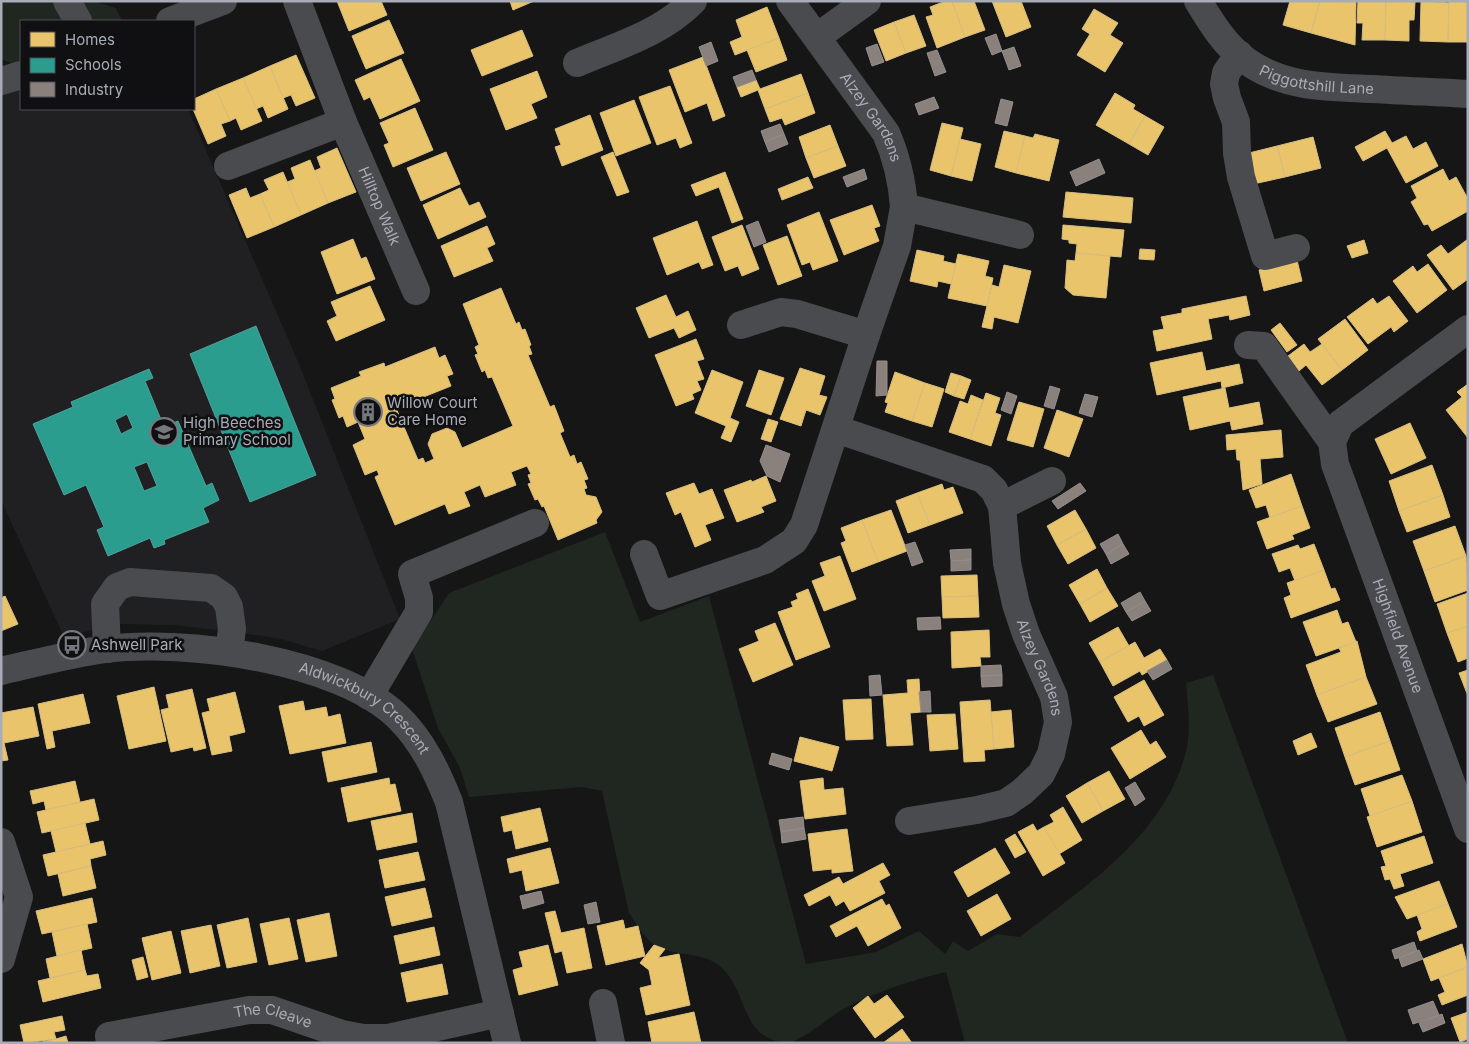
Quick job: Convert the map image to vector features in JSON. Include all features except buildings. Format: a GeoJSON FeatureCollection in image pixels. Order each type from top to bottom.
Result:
{"type":"FeatureCollection","features":[{"type":"Feature","properties":{"kind":"street"},"geometry":{"type":"LineString","coordinates":[[67,1],[77,20]]}},
{"type":"Feature","properties":{"kind":"street"},"geometry":{"type":"LineString","coordinates":[[173,20],[223,1]]}},
{"type":"Feature","properties":{"kind":"street","name":"Hilltop Walk"},"geometry":{"type":"LineString","coordinates":[[297,1],[343,122],[416,291]]}},
{"type":"Feature","properties":{"kind":"street"},"geometry":{"type":"LineString","coordinates":[[577,63],[663,26],[680,14],[693,1]]}},
{"type":"Feature","properties":{"kind":"street","name":"Alzey Gardens"},"geometry":{"type":"LineString","coordinates":[[644,554],[660,596],[765,560],[782,551],[794,541],[804,526],[897,246],[904,207],[901,174],[886,134],[790,1]]}},
{"type":"Feature","properties":{"kind":"street"},"geometry":{"type":"LineString","coordinates":[[817,37],[867,1]]}},
{"type":"Feature","properties":{"kind":"street","name":"Piggottshill Lane"},"geometry":{"type":"LineString","coordinates":[[1198,1],[1213,26],[1239,54],[1265,73],[1292,82],[1322,86],[1468,94]]}},
{"type":"Feature","properties":{"kind":"street"},"geometry":{"type":"LineString","coordinates":[[1239,54],[1226,73],[1224,84],[1236,122],[1237,153],[1241,177],[1265,256],[1296,248]]}},
{"type":"Feature","properties":{"kind":"street"},"geometry":{"type":"LineString","coordinates":[[1,81],[20,76]]}},
{"type":"Feature","properties":{"kind":"street"},"geometry":{"type":"LineString","coordinates":[[228,166],[343,122]]}},
{"type":"Feature","properties":{"kind":"street"},"geometry":{"type":"LineString","coordinates":[[904,207],[1020,235]]}},
{"type":"Feature","properties":{"kind":"street"},"geometry":{"type":"LineString","coordinates":[[741,325],[781,312],[797,314],[866,335]]}},
{"type":"Feature","properties":{"kind":"street"},"geometry":{"type":"LineString","coordinates":[[1332,442],[1340,424],[1468,329]]}},
{"type":"Feature","properties":{"kind":"street"},"geometry":{"type":"LineString","coordinates":[[1248,345],[1264,346],[1332,442]]}},
{"type":"Feature","properties":{"kind":"street","name":"Alzey Gardens"},"geometry":{"type":"LineString","coordinates":[[836,429],[983,479],[994,490],[1002,506],[1007,563],[1016,604],[1026,634],[1054,697],[1058,722],[1051,754],[1040,774],[1022,792],[1006,803],[977,810],[908,821]]}},
{"type":"Feature","properties":{"kind":"street","name":"Highfield Avenue"},"geometry":{"type":"LineString","coordinates":[[1332,442],[1335,464],[1468,829]]}},
{"type":"Feature","properties":{"kind":"street"},"geometry":{"type":"LineString","coordinates":[[1002,506],[1052,481]]}},
{"type":"Feature","properties":{"kind":"street"},"geometry":{"type":"LineString","coordinates":[[369,696],[419,612],[419,598],[412,574],[535,523]]}},
{"type":"Feature","properties":{"kind":"street"},"geometry":{"type":"LineString","coordinates":[[107,649],[105,604],[116,587],[130,582],[211,588],[224,597],[229,607],[232,629],[229,652]]}},
{"type":"Feature","properties":{"kind":"street","name":"Aldwickbury Crescent"},"geometry":{"type":"LineString","coordinates":[[1,671],[107,649],[146,646],[199,648],[229,652],[296,667],[336,680],[369,696],[398,716],[420,742],[439,777],[449,802],[507,1043]]}},
{"type":"Feature","properties":{"kind":"street"},"geometry":{"type":"LineString","coordinates":[[1,842],[18,897],[1,959]]}},
{"type":"Feature","properties":{"kind":"street"},"geometry":{"type":"LineString","coordinates":[[603,1003],[611,1043]]}},
{"type":"Feature","properties":{"kind":"street","name":"The Cleave"},"geometry":{"type":"LineString","coordinates":[[110,1043],[109,1036],[249,1010],[272,1010],[342,1034],[363,1038],[388,1038],[500,1013]]}},
{"type":"Feature","properties":{"kind":"shaded area"},"geometry":{"type":"Polygon","coordinates":[[[1,1],[94,1],[116,8],[122,20],[20,20],[20,67],[1,59],[1,1]]]}},
{"type":"Feature","properties":{"kind":"shaded area","name":"High Beeches Primary School"},"geometry":{"type":"Polygon","coordinates":[[[20,87],[20,110],[188,110],[299,364],[400,619],[322,651],[281,639],[173,625],[117,624],[64,637],[1,500],[1,92],[20,87]]]}},
{"type":"Feature","properties":{"kind":"shaded area"},"geometry":{"type":"Polygon","coordinates":[[[605,532],[640,622],[709,596],[806,964],[876,952],[919,931],[945,954],[953,941],[968,951],[997,934],[1020,937],[1120,857],[1160,809],[1176,781],[1188,743],[1189,726],[1186,683],[1213,675],[1348,1043],[965,1043],[946,972],[894,987],[857,1002],[793,1042],[775,1041],[765,1036],[751,1021],[737,989],[724,970],[707,959],[666,950],[652,943],[629,913],[602,791],[582,787],[469,797],[460,768],[438,728],[412,649],[449,593],[605,532]]]}},
{"type":"Feature","properties":{"kind":"place","name":"Willow Court Care Home"},"geometry":{"type":"Point","coordinates":[368,412]}},
{"type":"Feature","properties":{"kind":"place","name":"High Beeches Primary School"},"geometry":{"type":"Point","coordinates":[164,432]}},
{"type":"Feature","properties":{"kind":"place","name":"Ashwell Park"},"geometry":{"type":"Point","coordinates":[72,645]}}]}
